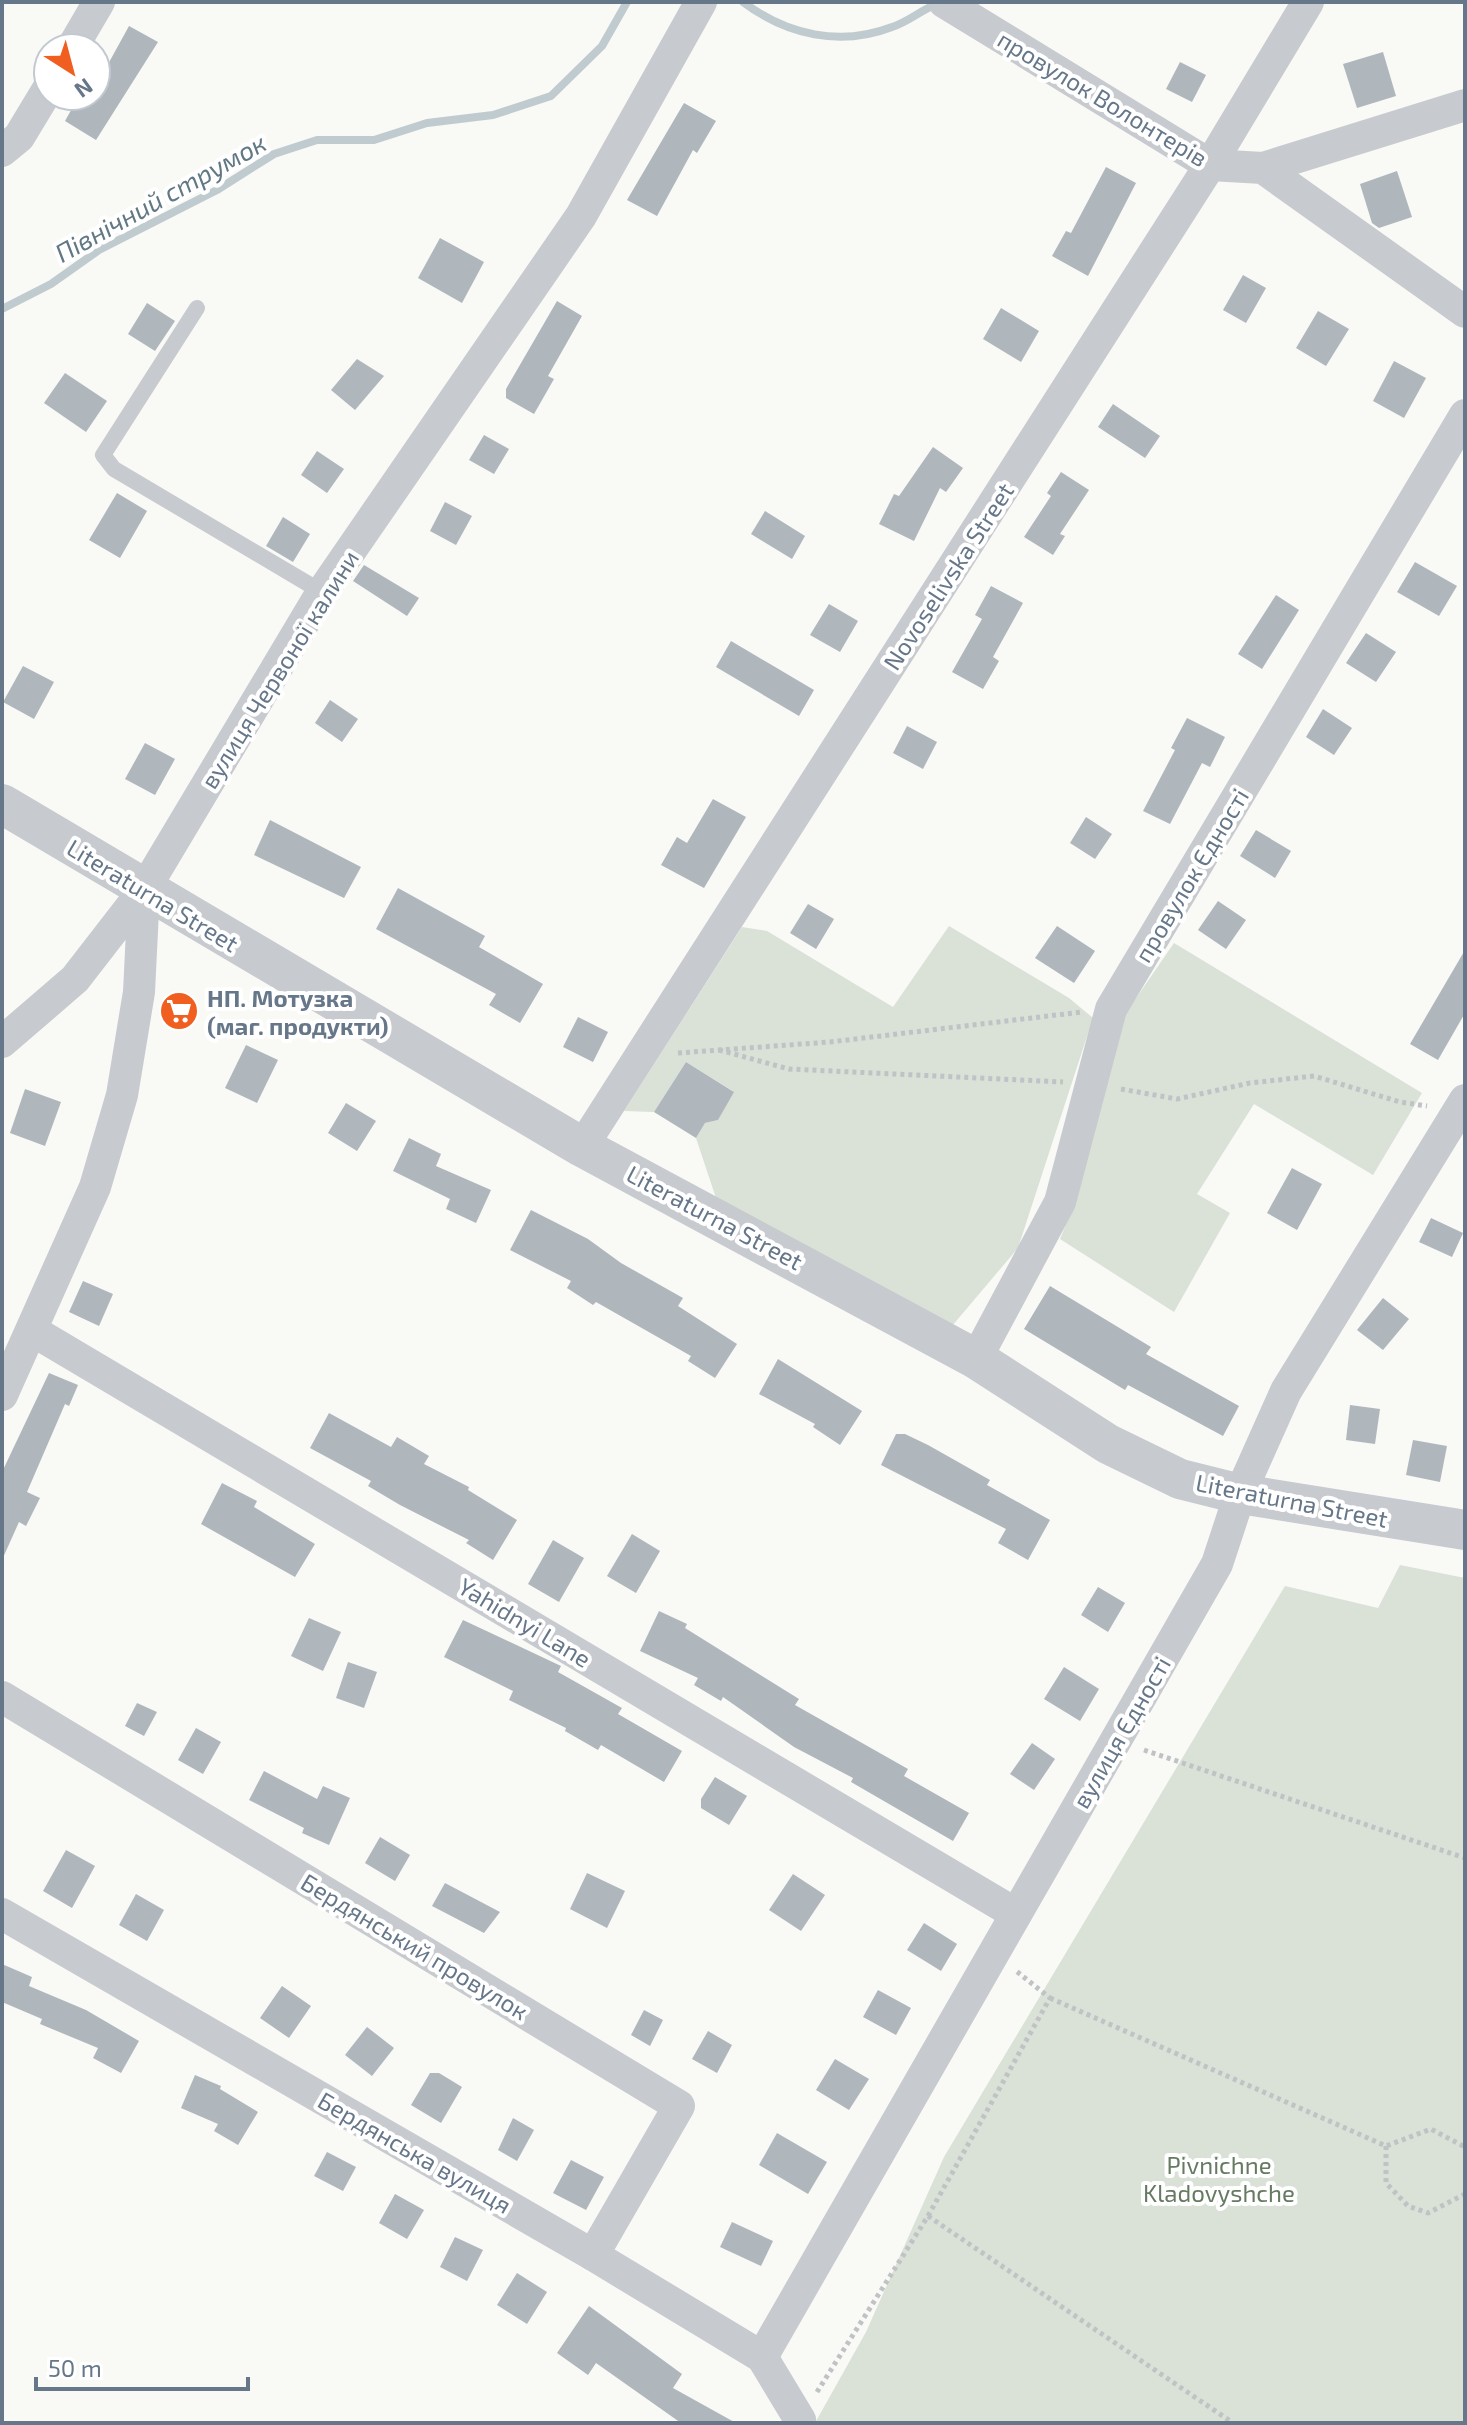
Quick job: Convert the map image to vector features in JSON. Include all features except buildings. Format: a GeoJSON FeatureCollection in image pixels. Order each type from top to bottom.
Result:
{"type":"FeatureCollection","features":[{"type":"Feature","properties":{"kind":"street"},"geometry":{"type":"LineString","coordinates":[[81,32],[99,2]]}},
{"type":"Feature","properties":{"kind":"street","name":"вулиця Червоної калини"},"geometry":{"type":"LineString","coordinates":[[2,1395],[95,1187],[122,1095],[139,992],[144,890],[322,592],[581,216],[701,2]]}},
{"type":"Feature","properties":{"kind":"street","name":"провулок Волонтерів"},"geometry":{"type":"LineString","coordinates":[[944,2],[1210,165],[1263,168]]}},
{"type":"Feature","properties":{"kind":"street","name":"Novoselivska Street"},"geometry":{"type":"LineString","coordinates":[[582,1147],[1210,165],[1308,2]]}},
{"type":"Feature","properties":{"kind":"street"},"geometry":{"type":"LineString","coordinates":[[1263,168],[1465,105]]}},
{"type":"Feature","properties":{"kind":"street"},"geometry":{"type":"LineString","coordinates":[[2,151],[19,137],[34,112]]}},
{"type":"Feature","properties":{"kind":"street"},"geometry":{"type":"LineString","coordinates":[[1263,168],[1465,312]]}},
{"type":"Feature","properties":{"kind":"street","name":"провулок Єдності"},"geometry":{"type":"LineString","coordinates":[[976,1359],[1060,1202],[1111,1009],[1465,415]]}},
{"type":"Feature","properties":{"kind":"street","name":"Literaturna Street"},"geometry":{"type":"LineString","coordinates":[[2,804],[582,1147],[976,1359],[1108,1444],[1180,1479],[1240,1494],[1465,1530]]}},
{"type":"Feature","properties":{"kind":"street"},"geometry":{"type":"LineString","coordinates":[[2,1042],[75,979],[144,890]]}},
{"type":"Feature","properties":{"kind":"street","name":"вулиця Єдності"},"geometry":{"type":"LineString","coordinates":[[762,2357],[1217,1564],[1240,1494],[1286,1391],[1450,1104]]}},
{"type":"Feature","properties":{"kind":"street","name":"Yahidnyi Lane"},"geometry":{"type":"LineString","coordinates":[[33,1331],[1016,1914]]}},
{"type":"Feature","properties":{"kind":"street","name":"Бердянський провулок"},"geometry":{"type":"LineString","coordinates":[[2,1697],[679,2106],[593,2255]]}},
{"type":"Feature","properties":{"kind":"street","name":"Бердянська вулиця"},"geometry":{"type":"LineString","coordinates":[[2,1914],[593,2255],[762,2357],[799,2421]]}},
{"type":"Feature","properties":{"kind":"lane"},"geometry":{"type":"LineString","coordinates":[[197,308],[103,455],[114,469],[322,592]]}},
{"type":"Feature","properties":{"kind":"path"},"geometry":{"type":"LineString","coordinates":[[641,1056],[830,1042],[1111,1009]]}},
{"type":"Feature","properties":{"kind":"path"},"geometry":{"type":"LineString","coordinates":[[719,1050],[789,1069],[1091,1084],[1177,1099],[1250,1083],[1314,1076],[1400,1102],[1450,1104]]}},
{"type":"Feature","properties":{"kind":"path"},"geometry":{"type":"LineString","coordinates":[[1116,1741],[1465,1858]]}},
{"type":"Feature","properties":{"kind":"path"},"geometry":{"type":"LineString","coordinates":[[994,1953],[1050,1998],[1386,2146],[1431,2129],[1465,2147]]}},
{"type":"Feature","properties":{"kind":"path"},"geometry":{"type":"LineString","coordinates":[[799,2421],[928,2216],[1050,1998]]}},
{"type":"Feature","properties":{"kind":"path"},"geometry":{"type":"LineString","coordinates":[[1386,2146],[1386,2183],[1408,2206],[1428,2213],[1465,2194]]}},
{"type":"Feature","properties":{"kind":"path"},"geometry":{"type":"LineString","coordinates":[[928,2216],[1233,2423]]}},
{"type":"Feature","properties":{"kind":"green space"},"geometry":{"type":"Polygon","coordinates":[[[949,926],[1069,998],[1093,1018],[1018,1248],[952,1326],[716,1198],[696,1138],[705,1123],[718,1120],[733,1091],[686,1062],[654,1112],[624,1111],[742,927],[767,931],[893,1007],[949,926]]]}},
{"type":"Feature","properties":{"kind":"green space"},"geometry":{"type":"Polygon","coordinates":[[[1174,943],[1422,1093],[1373,1175],[1254,1104],[1197,1194],[1230,1213],[1174,1312],[1060,1239],[1073,1207],[1121,1020],[1174,943]]]}},
{"type":"Feature","properties":{"kind":"green space","name":"Pivnichne Kladovyshche"},"geometry":{"type":"Polygon","coordinates":[[[1400,1565],[1465,1578],[1465,2423],[815,2423],[866,2332],[944,2157],[1285,1586],[1378,1608],[1400,1565]]]}},
{"type":"Feature","properties":{"kind":"waterway","name":"Північний струмок"},"geometry":{"type":"LineString","coordinates":[[2,309],[51,284],[99,250],[217,190],[274,154],[317,140],[374,140],[427,123],[493,115],[551,96],[602,46],[627,2]]}},
{"type":"Feature","properties":{"kind":"waterway","name":"Північний струмок"},"geometry":{"type":"LineString","coordinates":[[743,2],[796,30],[834,37],[872,33],[892,27],[937,4]]}},
{"type":"Feature","properties":{"kind":"place","name":"НП. Мотузка (маг. продукти)"},"geometry":{"type":"Point","coordinates":[179,1011]}}]}
